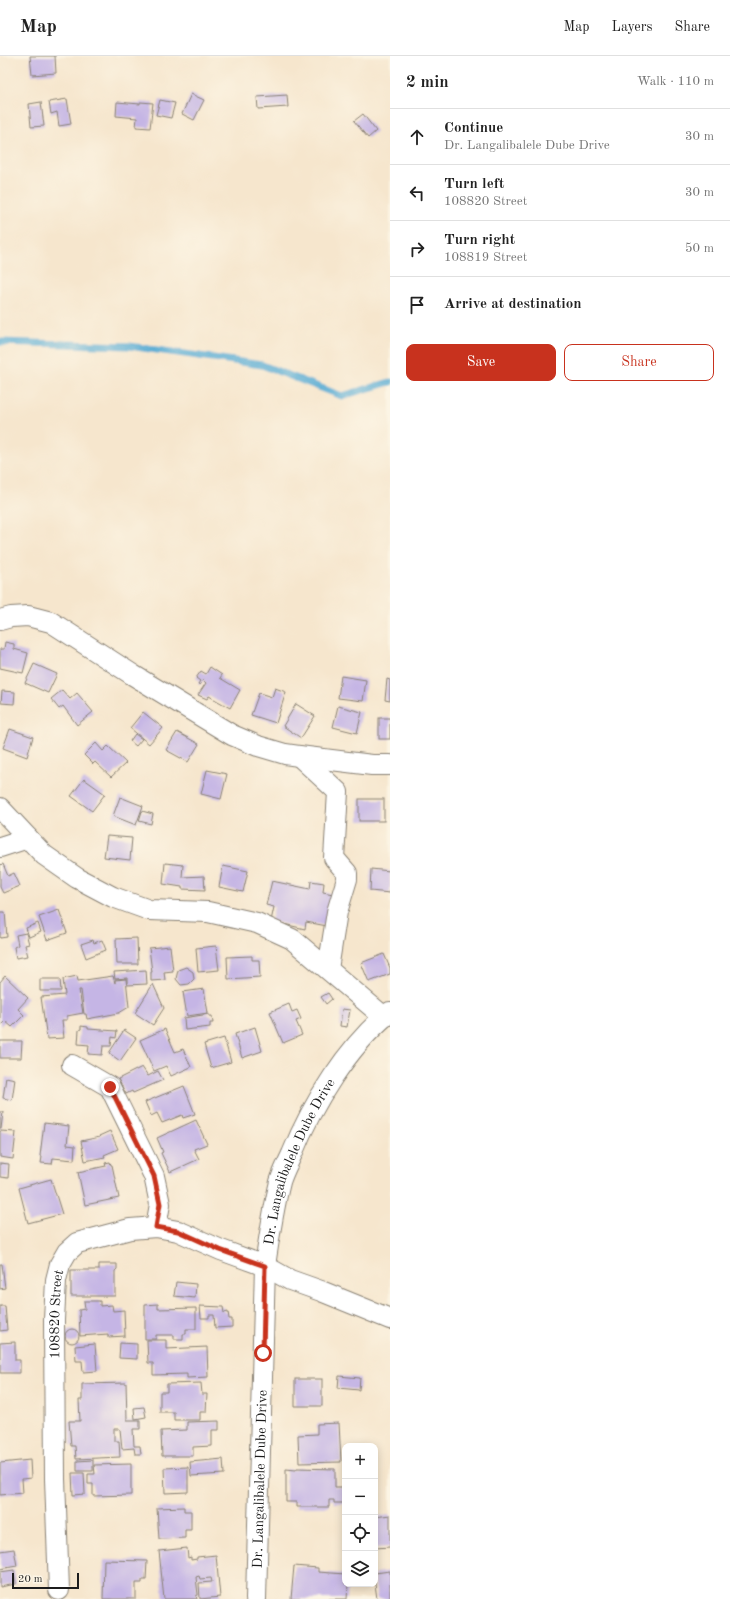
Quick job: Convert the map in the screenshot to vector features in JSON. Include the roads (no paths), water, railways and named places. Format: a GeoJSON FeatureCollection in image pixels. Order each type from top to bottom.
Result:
{"type":"FeatureCollection","features":[{"type":"Feature","properties":{"kind":"street"},"geometry":{"type":"LineString","coordinates":[[0,620],[11,617],[28,616],[50,622],[133,675],[232,735],[258,746],[285,754],[372,765],[390,765]]}},
{"type":"Feature","properties":{"kind":"street"},"geometry":{"type":"LineString","coordinates":[[299,756],[338,792],[334,858],[347,873],[347,879],[337,912],[328,969]]}},
{"type":"Feature","properties":{"kind":"street"},"geometry":{"type":"LineString","coordinates":[[0,808],[44,855],[77,878],[113,898],[149,910],[208,912],[258,923],[292,939],[328,969],[387,1014]]}},
{"type":"Feature","properties":{"kind":"street"},"geometry":{"type":"LineString","coordinates":[[0,847],[28,838]]}},
{"type":"Feature","properties":{"kind":"street","name":"Dr. Langalibalele Dube Drive"},"geometry":{"type":"LineString","coordinates":[[256,1599],[265,1266],[270,1226],[280,1181],[300,1133],[326,1085],[360,1043],[387,1014]]}},
{"type":"Feature","properties":{"kind":"street"},"geometry":{"type":"LineString","coordinates":[[72,1065],[110,1087],[154,1176],[160,1204],[156,1227]]}},
{"type":"Feature","properties":{"kind":"street","name":"108820 Street"},"geometry":{"type":"LineString","coordinates":[[59,1590],[55,1479],[54,1320],[56,1280],[60,1264],[67,1252],[77,1243],[130,1229],[156,1227],[178,1231],[220,1250],[265,1266],[290,1280],[390,1319]]}},
{"type":"Feature","properties":{"kind":"waterway"},"geometry":{"type":"LineString","coordinates":[[0,342],[129,346],[262,365],[342,396],[390,382]]}}]}
